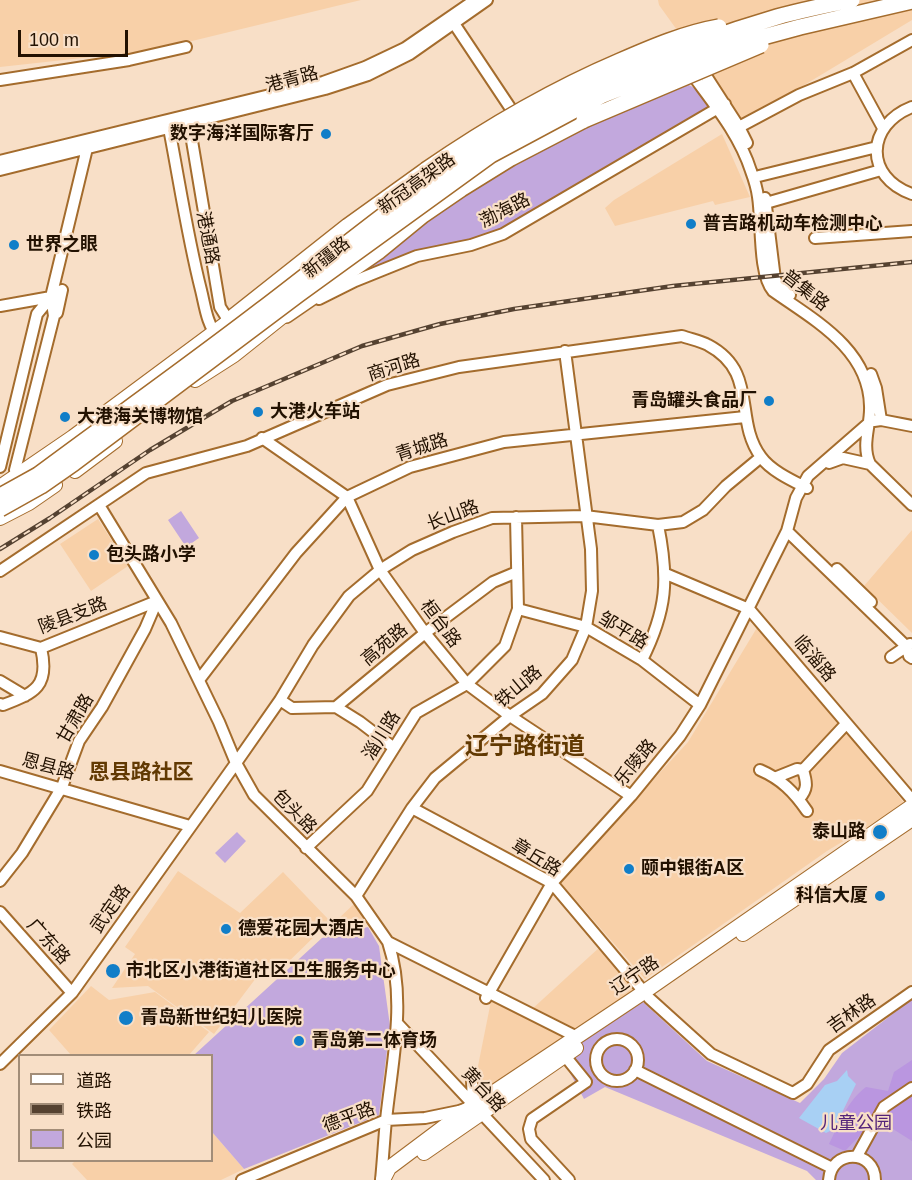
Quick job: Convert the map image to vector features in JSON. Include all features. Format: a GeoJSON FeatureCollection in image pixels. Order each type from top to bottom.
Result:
{"type":"FeatureCollection","features":[{"type":"Feature","properties":{"kind":"highway","name":"新冠高架路"},"geometry":{"type":"LineString","coordinates":[[9,483],[38,475],[262,310],[329,256],[433,179],[513,129],[604,82],[684,49],[778,16],[852,0]]}},
{"type":"Feature","properties":{"kind":"highway","name":"新冠高架路"},"geometry":{"type":"LineString","coordinates":[[0,509],[41,486],[74,463],[299,294],[491,155],[603,95],[726,47],[912,1]]}},
{"type":"Feature","properties":{"kind":"highway"},"geometry":{"type":"LineString","coordinates":[[228,321],[348,226],[426,170],[522,110],[594,72],[657,45],[713,28],[778,16]]}},
{"type":"Feature","properties":{"kind":"highway"},"geometry":{"type":"LineString","coordinates":[[286,315],[379,251],[423,215],[511,158],[584,120],[683,80],[800,27]]}},
{"type":"Feature","properties":{"kind":"main road","name":"新疆路"},"geometry":{"type":"LineString","coordinates":[[9,483],[228,321],[295,276],[428,175],[518,118],[623,64],[677,42]]}},
{"type":"Feature","properties":{"kind":"main road","name":"新疆路"},"geometry":{"type":"LineString","coordinates":[[0,518],[29,503],[84,465],[192,382],[234,355],[286,315],[338,270],[450,187],[498,156],[587,109],[652,81],[694,68]]}},
{"type":"Feature","properties":{"kind":"main road","name":"辽宁路"},"geometry":{"type":"LineString","coordinates":[[382,1180],[389,1168],[478,1109],[565,1056],[912,806]]}},
{"type":"Feature","properties":{"kind":"main road","name":"辽宁路"},"geometry":{"type":"LineString","coordinates":[[391,1180],[395,1173],[576,1037],[647,995],[912,819]]}},
{"type":"Feature","properties":{"kind":"street","name":"港青路"},"geometry":{"type":"LineString","coordinates":[[453,21],[475,0]]}},
{"type":"Feature","properties":{"kind":"street","name":"港青路"},"geometry":{"type":"LineString","coordinates":[[88,144],[323,82],[365,67],[405,48],[488,0]]}},
{"type":"Feature","properties":{"kind":"street"},"geometry":{"type":"LineString","coordinates":[[453,21],[518,118]]}},
{"type":"Feature","properties":{"kind":"street"},"geometry":{"type":"LineString","coordinates":[[739,127],[799,95],[854,73],[912,40]]}},
{"type":"Feature","properties":{"kind":"street"},"geometry":{"type":"LineString","coordinates":[[677,42],[721,106],[739,127],[759,176],[766,203],[775,279],[778,285],[823,316],[855,348],[867,365],[873,379],[875,421],[912,426]]}},
{"type":"Feature","properties":{"kind":"street"},"geometry":{"type":"LineString","coordinates":[[0,80],[119,62],[186,47]]}},
{"type":"Feature","properties":{"kind":"street"},"geometry":{"type":"LineString","coordinates":[[854,73],[883,128]]}},
{"type":"Feature","properties":{"kind":"street","name":"渤海路"},"geometry":{"type":"LineString","coordinates":[[286,315],[355,281],[417,256],[471,245],[504,234],[721,106]]}},
{"type":"Feature","properties":{"kind":"street","name":"普集路"},"geometry":{"type":"LineString","coordinates":[[721,106],[751,171],[758,196],[764,269],[768,285],[773,291],[835,335],[860,366],[866,379],[875,421]]}},
{"type":"Feature","properties":{"kind":"street"},"geometry":{"type":"LineString","coordinates":[[912,107],[898,112],[886,122],[879,136],[877,147],[879,167],[887,180],[899,190],[912,194]]}},
{"type":"Feature","properties":{"kind":"street","name":"港通路"},"geometry":{"type":"LineString","coordinates":[[189,119],[220,307],[228,321],[249,343]]}},
{"type":"Feature","properties":{"kind":"street","name":"港通路"},"geometry":{"type":"LineString","coordinates":[[168,124],[192,254],[208,317],[213,332],[234,355]]}},
{"type":"Feature","properties":{"kind":"street"},"geometry":{"type":"LineString","coordinates":[[9,483],[15,470],[54,316],[51,297],[88,144]]}},
{"type":"Feature","properties":{"kind":"street"},"geometry":{"type":"LineString","coordinates":[[0,161],[88,144]]}},
{"type":"Feature","properties":{"kind":"street"},"geometry":{"type":"LineString","coordinates":[[0,170],[88,144]]}},
{"type":"Feature","properties":{"kind":"street"},"geometry":{"type":"LineString","coordinates":[[759,176],[877,147]]}},
{"type":"Feature","properties":{"kind":"street"},"geometry":{"type":"LineString","coordinates":[[766,203],[881,170]]}},
{"type":"Feature","properties":{"kind":"street"},"geometry":{"type":"LineString","coordinates":[[815,238],[912,231]]}},
{"type":"Feature","properties":{"kind":"street"},"geometry":{"type":"LineString","coordinates":[[9,483],[62,290]]}},
{"type":"Feature","properties":{"kind":"street"},"geometry":{"type":"LineString","coordinates":[[0,306],[51,297]]}},
{"type":"Feature","properties":{"kind":"street"},"geometry":{"type":"LineString","coordinates":[[0,467],[37,314],[51,297]]}},
{"type":"Feature","properties":{"kind":"street"},"geometry":{"type":"LineString","coordinates":[[9,483],[46,318]]}},
{"type":"Feature","properties":{"kind":"street","name":"商河路"},"geometry":{"type":"LineString","coordinates":[[0,571],[147,473],[247,446],[387,384],[459,367],[682,336],[708,345],[734,365],[744,390],[745,417],[750,437],[761,457],[768,465],[806,485]]}},
{"type":"Feature","properties":{"kind":"street","name":"铁山路"},"geometry":{"type":"LineString","coordinates":[[356,896],[412,808],[435,778],[510,716],[542,694],[572,660],[586,627],[592,591],[591,549],[565,351]]}},
{"type":"Feature","properties":{"kind":"street","name":"青城路"},"geometry":{"type":"LineString","coordinates":[[200,680],[296,553],[347,497],[410,467],[504,442],[745,417]]}},
{"type":"Feature","properties":{"kind":"street","name":"乐陵路"},"geometry":{"type":"LineString","coordinates":[[789,528],[796,498],[806,485],[830,463],[867,436],[875,421]]}},
{"type":"Feature","properties":{"kind":"street","name":"乐陵路"},"geometry":{"type":"LineString","coordinates":[[487,997],[552,883],[631,796],[680,736],[700,705],[789,528],[813,471],[875,421]]}},
{"type":"Feature","properties":{"kind":"street"},"geometry":{"type":"LineString","coordinates":[[867,436],[866,450],[870,464],[912,505]]}},
{"type":"Feature","properties":{"kind":"street"},"geometry":{"type":"LineString","coordinates":[[262,438],[347,497]]}},
{"type":"Feature","properties":{"kind":"street"},"geometry":{"type":"LineString","coordinates":[[761,457],[806,485]]}},
{"type":"Feature","properties":{"kind":"street","name":"长山路"},"geometry":{"type":"LineString","coordinates":[[236,763],[280,700],[313,645],[349,596],[380,570],[412,550],[492,518],[585,516],[658,525],[683,522],[703,510],[726,486],[761,457]]}},
{"type":"Feature","properties":{"kind":"street"},"geometry":{"type":"LineString","coordinates":[[830,463],[843,458],[870,464]]}},
{"type":"Feature","properties":{"kind":"street"},"geometry":{"type":"LineString","coordinates":[[788,477],[796,491],[796,498]]}},
{"type":"Feature","properties":{"kind":"street","name":"桓台路"},"geometry":{"type":"LineString","coordinates":[[347,497],[380,570],[425,633],[467,684],[510,716],[631,796]]}},
{"type":"Feature","properties":{"kind":"street","name":"包头路"},"geometry":{"type":"LineString","coordinates":[[99,505],[171,623],[200,680],[236,763],[254,795],[356,896],[388,942],[487,997],[576,1037]]}},
{"type":"Feature","properties":{"kind":"street","name":"淄川路"},"geometry":{"type":"LineString","coordinates":[[306,848],[367,791],[416,713],[467,684],[505,646],[518,609],[516,517]]}},
{"type":"Feature","properties":{"kind":"street"},"geometry":{"type":"LineString","coordinates":[[642,660],[654,636],[663,605],[666,574],[658,525]]}},
{"type":"Feature","properties":{"kind":"street"},"geometry":{"type":"LineString","coordinates":[[789,528],[911,643]]}},
{"type":"Feature","properties":{"kind":"street","name":"高苑路"},"geometry":{"type":"LineString","coordinates":[[336,707],[425,633],[493,582],[517,572]]}},
{"type":"Feature","properties":{"kind":"street","name":"临淄路"},"geometry":{"type":"LineString","coordinates":[[666,574],[749,609],[912,800]]}},
{"type":"Feature","properties":{"kind":"street","name":"陵县支路"},"geometry":{"type":"LineString","coordinates":[[0,637],[41,648],[157,601]]}},
{"type":"Feature","properties":{"kind":"street","name":"甘肃路"},"geometry":{"type":"LineString","coordinates":[[0,881],[22,853],[62,788],[79,741],[102,707],[145,629],[157,601]]}},
{"type":"Feature","properties":{"kind":"street","name":"邹平路"},"geometry":{"type":"LineString","coordinates":[[518,609],[586,627],[642,660],[700,705]]}},
{"type":"Feature","properties":{"kind":"street"},"geometry":{"type":"LineString","coordinates":[[891,657],[911,643]]}},
{"type":"Feature","properties":{"kind":"street"},"geometry":{"type":"LineString","coordinates":[[911,643],[909,656],[912,658]]}},
{"type":"Feature","properties":{"kind":"street"},"geometry":{"type":"LineString","coordinates":[[0,704],[3,705],[25,696],[36,689],[43,677],[44,661],[41,648]]}},
{"type":"Feature","properties":{"kind":"street"},"geometry":{"type":"LineString","coordinates":[[0,681],[25,696]]}},
{"type":"Feature","properties":{"kind":"street"},"geometry":{"type":"LineString","coordinates":[[280,700],[292,708],[336,707],[394,748]]}},
{"type":"Feature","properties":{"kind":"street"},"geometry":{"type":"LineString","coordinates":[[803,770],[846,724]]}},
{"type":"Feature","properties":{"kind":"street","name":"武定路"},"geometry":{"type":"LineString","coordinates":[[0,1064],[72,993],[236,763]]}},
{"type":"Feature","properties":{"kind":"street"},"geometry":{"type":"LineString","coordinates":[[777,777],[796,769],[803,770]]}},
{"type":"Feature","properties":{"kind":"street"},"geometry":{"type":"LineString","coordinates":[[799,799],[807,784],[803,770]]}},
{"type":"Feature","properties":{"kind":"street","name":"恩县路"},"geometry":{"type":"LineString","coordinates":[[0,771],[190,826]]}},
{"type":"Feature","properties":{"kind":"street"},"geometry":{"type":"LineString","coordinates":[[760,771],[777,777],[799,799],[807,811]]}},
{"type":"Feature","properties":{"kind":"street","name":"章丘路"},"geometry":{"type":"LineString","coordinates":[[412,808],[552,883],[647,995],[711,1054],[793,1093]]}},
{"type":"Feature","properties":{"kind":"street","name":"广东路"},"geometry":{"type":"LineString","coordinates":[[0,912],[72,993]]}},
{"type":"Feature","properties":{"kind":"street"},"geometry":{"type":"LineString","coordinates":[[382,1180],[386,1120],[398,1023],[395,968],[388,942]]}},
{"type":"Feature","properties":{"kind":"street","name":"吉林路"},"geometry":{"type":"LineString","coordinates":[[793,1093],[807,1084],[829,1050],[912,992]]}},
{"type":"Feature","properties":{"kind":"street","name":"黄台路"},"geometry":{"type":"LineString","coordinates":[[398,1023],[544,1180]]}},
{"type":"Feature","properties":{"kind":"street"},"geometry":{"type":"LineString","coordinates":[[614,1040],[628,1042],[637,1052],[635,1070],[623,1080],[610,1080],[604,1077],[597,1066],[596,1049],[614,1040]]}},
{"type":"Feature","properties":{"kind":"street"},"geometry":{"type":"LineString","coordinates":[[565,1056],[586,1082],[532,1119],[528,1129],[531,1139],[569,1180]]}},
{"type":"Feature","properties":{"kind":"street"},"geometry":{"type":"LineString","coordinates":[[635,1070],[832,1168]]}},
{"type":"Feature","properties":{"kind":"street"},"geometry":{"type":"LineString","coordinates":[[472,1079],[478,1109]]}},
{"type":"Feature","properties":{"kind":"street"},"geometry":{"type":"LineString","coordinates":[[857,1156],[884,1107],[912,1088]]}},
{"type":"Feature","properties":{"kind":"street","name":"德平路"},"geometry":{"type":"LineString","coordinates":[[242,1180],[263,1176],[386,1120],[425,1118],[478,1109]]}},
{"type":"Feature","properties":{"kind":"street"},"geometry":{"type":"LineString","coordinates":[[830,1180],[832,1168],[842,1158],[857,1156],[874,1169],[875,1180]]}},
{"type":"Feature","properties":{"kind":"shaded area"},"geometry":{"type":"Polygon","coordinates":[[[0,0],[361,0],[155,50],[0,67],[0,0]]]}},
{"type":"Feature","properties":{"kind":"shaded area"},"geometry":{"type":"Polygon","coordinates":[[[658,0],[912,0],[912,20],[743,122],[659,5],[658,0]]]}},
{"type":"Feature","properties":{"kind":"shaded area"},"geometry":{"type":"Polygon","coordinates":[[[722,134],[750,197],[715,205],[713,201],[615,226],[605,208],[614,200],[722,134]]]}},
{"type":"Feature","properties":{"kind":"shaded area","name":"包头路小学"},"geometry":{"type":"Polygon","coordinates":[[[98,519],[128,566],[91,591],[60,544],[98,519]]]}},
{"type":"Feature","properties":{"kind":"shaded area"},"geometry":{"type":"Polygon","coordinates":[[[912,530],[912,633],[864,586],[912,530]]]}},
{"type":"Feature","properties":{"kind":"shaded area"},"geometry":{"type":"Polygon","coordinates":[[[758,626],[905,804],[827,851],[645,979],[560,882],[688,742],[758,626]]]}},
{"type":"Feature","properties":{"kind":"shaded area"},"geometry":{"type":"Polygon","coordinates":[[[178,871],[240,913],[283,872],[329,920],[338,919],[354,904],[364,920],[322,929],[279,971],[268,962],[214,1034],[148,986],[112,988],[135,954],[125,947],[178,871]]]}},
{"type":"Feature","properties":{"kind":"shaded area"},"geometry":{"type":"Polygon","coordinates":[[[601,946],[637,991],[578,1034],[531,1010],[601,946]]]}},
{"type":"Feature","properties":{"kind":"shaded area","name":"青岛新世纪妇儿医院"},"geometry":{"type":"Polygon","coordinates":[[[91,986],[109,1000],[155,992],[209,1032],[190,1054],[70,1054],[49,1030],[91,986]]]}},
{"type":"Feature","properties":{"kind":"shaded area"},"geometry":{"type":"Polygon","coordinates":[[[491,1001],[566,1037],[482,1094],[476,1076],[491,1001]]]}},
{"type":"Feature","properties":{"kind":"shaded area"},"geometry":{"type":"Polygon","coordinates":[[[213,1133],[244,1169],[221,1180],[87,1180],[72,1164],[74,1162],[213,1162],[213,1133]]]}},
{"type":"Feature","properties":{"kind":"green space"},"geometry":{"type":"Polygon","coordinates":[[[683,83],[695,88],[700,94],[707,105],[707,112],[511,227],[348,281],[461,194],[543,144],[683,83]]]}},
{"type":"Feature","properties":{"kind":"green space"},"geometry":{"type":"Polygon","coordinates":[[[181,511],[199,538],[186,547],[168,520],[181,511]]]}},
{"type":"Feature","properties":{"kind":"green space"},"geometry":{"type":"Polygon","coordinates":[[[237,832],[246,841],[225,863],[215,853],[237,832]]]}},
{"type":"Feature","properties":{"kind":"green space","name":"青岛第二体育场"},"geometry":{"type":"Polygon","coordinates":[[[368,927],[379,946],[390,1026],[379,1115],[244,1169],[213,1133],[213,1054],[195,1054],[322,938],[368,927]]]}},
{"type":"Feature","properties":{"kind":"green space","name":"儿童公园"},"geometry":{"type":"Polygon","coordinates":[[[912,999],[912,1180],[816,1180],[807,1171],[605,1087],[584,1099],[561,1056],[643,1002],[707,1061],[800,1103],[824,1079],[842,1053],[912,999]]]}},
{"type":"Feature","properties":{"kind":"green space"},"geometry":{"type":"Polygon","coordinates":[[[912,1060],[912,1141],[885,1124],[870,1125],[845,1151],[829,1144],[844,1113],[859,1093],[866,1087],[888,1091],[894,1072],[912,1060]]]}},
{"type":"Feature","properties":{"kind":"water"},"geometry":{"type":"Polygon","coordinates":[[[847,1070],[848,1076],[856,1084],[836,1125],[830,1131],[826,1133],[799,1118],[825,1085],[837,1081],[847,1070]]]}},
{"type":"Feature","properties":{"kind":"railway"},"geometry":{"type":"LineString","coordinates":[[0,549],[150,450],[232,401],[362,346],[440,324],[514,309],[673,286],[912,262]]}},
{"type":"Feature","properties":{"kind":"place","name":"数字海洋国际客厅"},"geometry":{"type":"Point","coordinates":[326,134]}},
{"type":"Feature","properties":{"kind":"place","name":"普吉路机动车检测中心"},"geometry":{"type":"Point","coordinates":[691,224]}},
{"type":"Feature","properties":{"kind":"place","name":"世界之眼"},"geometry":{"type":"Point","coordinates":[14,245]}},
{"type":"Feature","properties":{"kind":"place","name":"青岛罐头食品厂"},"geometry":{"type":"Point","coordinates":[769,401]}},
{"type":"Feature","properties":{"kind":"place","name":"大港火车站"},"geometry":{"type":"Point","coordinates":[258,412]}},
{"type":"Feature","properties":{"kind":"place","name":"大港海关博物馆"},"geometry":{"type":"Point","coordinates":[65,417]}},
{"type":"Feature","properties":{"kind":"place","name":"包头路小学"},"geometry":{"type":"Point","coordinates":[94,555]}},
{"type":"Feature","properties":{"kind":"place","name":"泰山路"},"geometry":{"type":"Point","coordinates":[880,832]}},
{"type":"Feature","properties":{"kind":"place","name":"颐中银街A区"},"geometry":{"type":"Point","coordinates":[629,869]}},
{"type":"Feature","properties":{"kind":"place","name":"科信大厦"},"geometry":{"type":"Point","coordinates":[880,896]}},
{"type":"Feature","properties":{"kind":"place","name":"德爱花园大酒店"},"geometry":{"type":"Point","coordinates":[226,929]}},
{"type":"Feature","properties":{"kind":"place","name":"市北区小港街道社区卫生服务中心"},"geometry":{"type":"Point","coordinates":[113,971]}},
{"type":"Feature","properties":{"kind":"place","name":"青岛新世纪妇儿医院"},"geometry":{"type":"Point","coordinates":[126,1018]}},
{"type":"Feature","properties":{"kind":"place","name":"青岛第二体育场"},"geometry":{"type":"Point","coordinates":[299,1041]}},
{"type":"Feature","properties":{"kind":"district","name":"辽宁路街道"},"geometry":{"type":"Point","coordinates":[525,747]}},
{"type":"Feature","properties":{"kind":"district","name":"恩县路社区"},"geometry":{"type":"Point","coordinates":[141,773]}}]}
